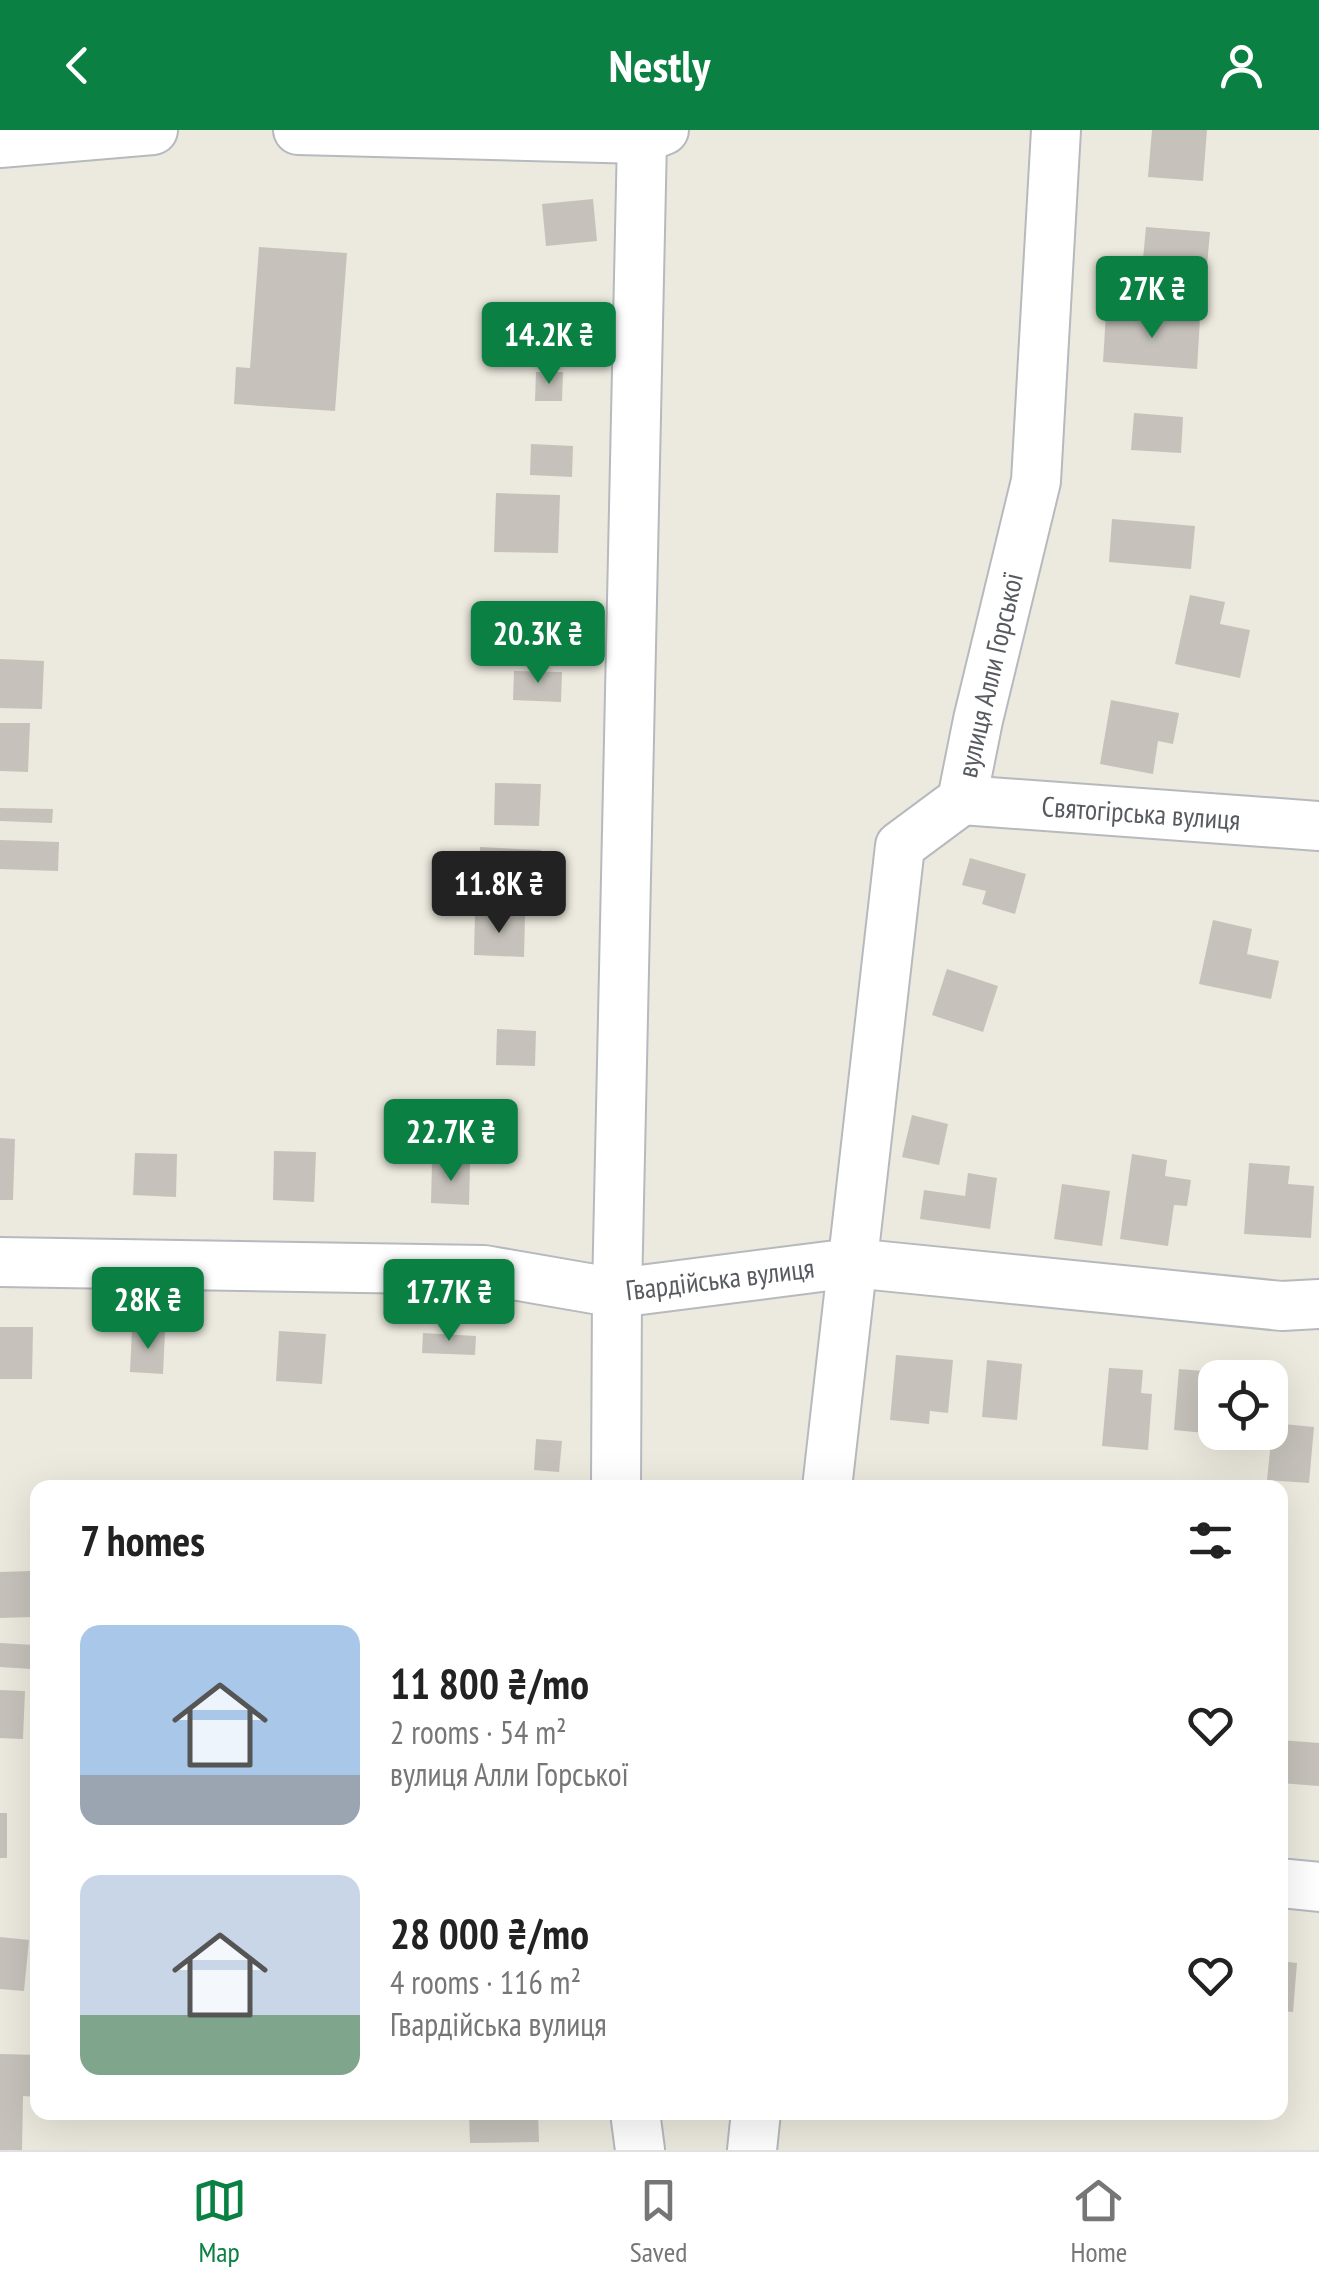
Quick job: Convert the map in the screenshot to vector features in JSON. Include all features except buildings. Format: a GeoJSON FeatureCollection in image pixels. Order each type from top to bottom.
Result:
{"type":"FeatureCollection","features":[{"type":"Feature","properties":{"kind":"street"},"geometry":{"type":"LineString","coordinates":[[0,143],[153,130]]}},
{"type":"Feature","properties":{"kind":"street"},"geometry":{"type":"LineString","coordinates":[[298,130],[653,134],[617,1293],[616,1480]]}},
{"type":"Feature","properties":{"kind":"street","name":"вулиця Алли Горської"},"geometry":{"type":"LineString","coordinates":[[828,1480],[900,846],[962,800],[1036,481],[1056,130]]}},
{"type":"Feature","properties":{"kind":"street","name":"Святогірська вулиця"},"geometry":{"type":"LineString","coordinates":[[962,800],[1319,826]]}},
{"type":"Feature","properties":{"kind":"street","name":"Гвардійська вулиця"},"geometry":{"type":"LineString","coordinates":[[0,1262],[484,1270],[617,1293],[852,1263],[1282,1306],[1319,1304]]}},
{"type":"Feature","properties":{"kind":"street"},"geometry":{"type":"LineString","coordinates":[[1288,1884],[1319,1887]]}},
{"type":"Feature","properties":{"kind":"street"},"geometry":{"type":"LineString","coordinates":[[636,2120],[640,2150]]}},
{"type":"Feature","properties":{"kind":"street"},"geometry":{"type":"LineString","coordinates":[[752,2150],[755,2120]]}}]}
